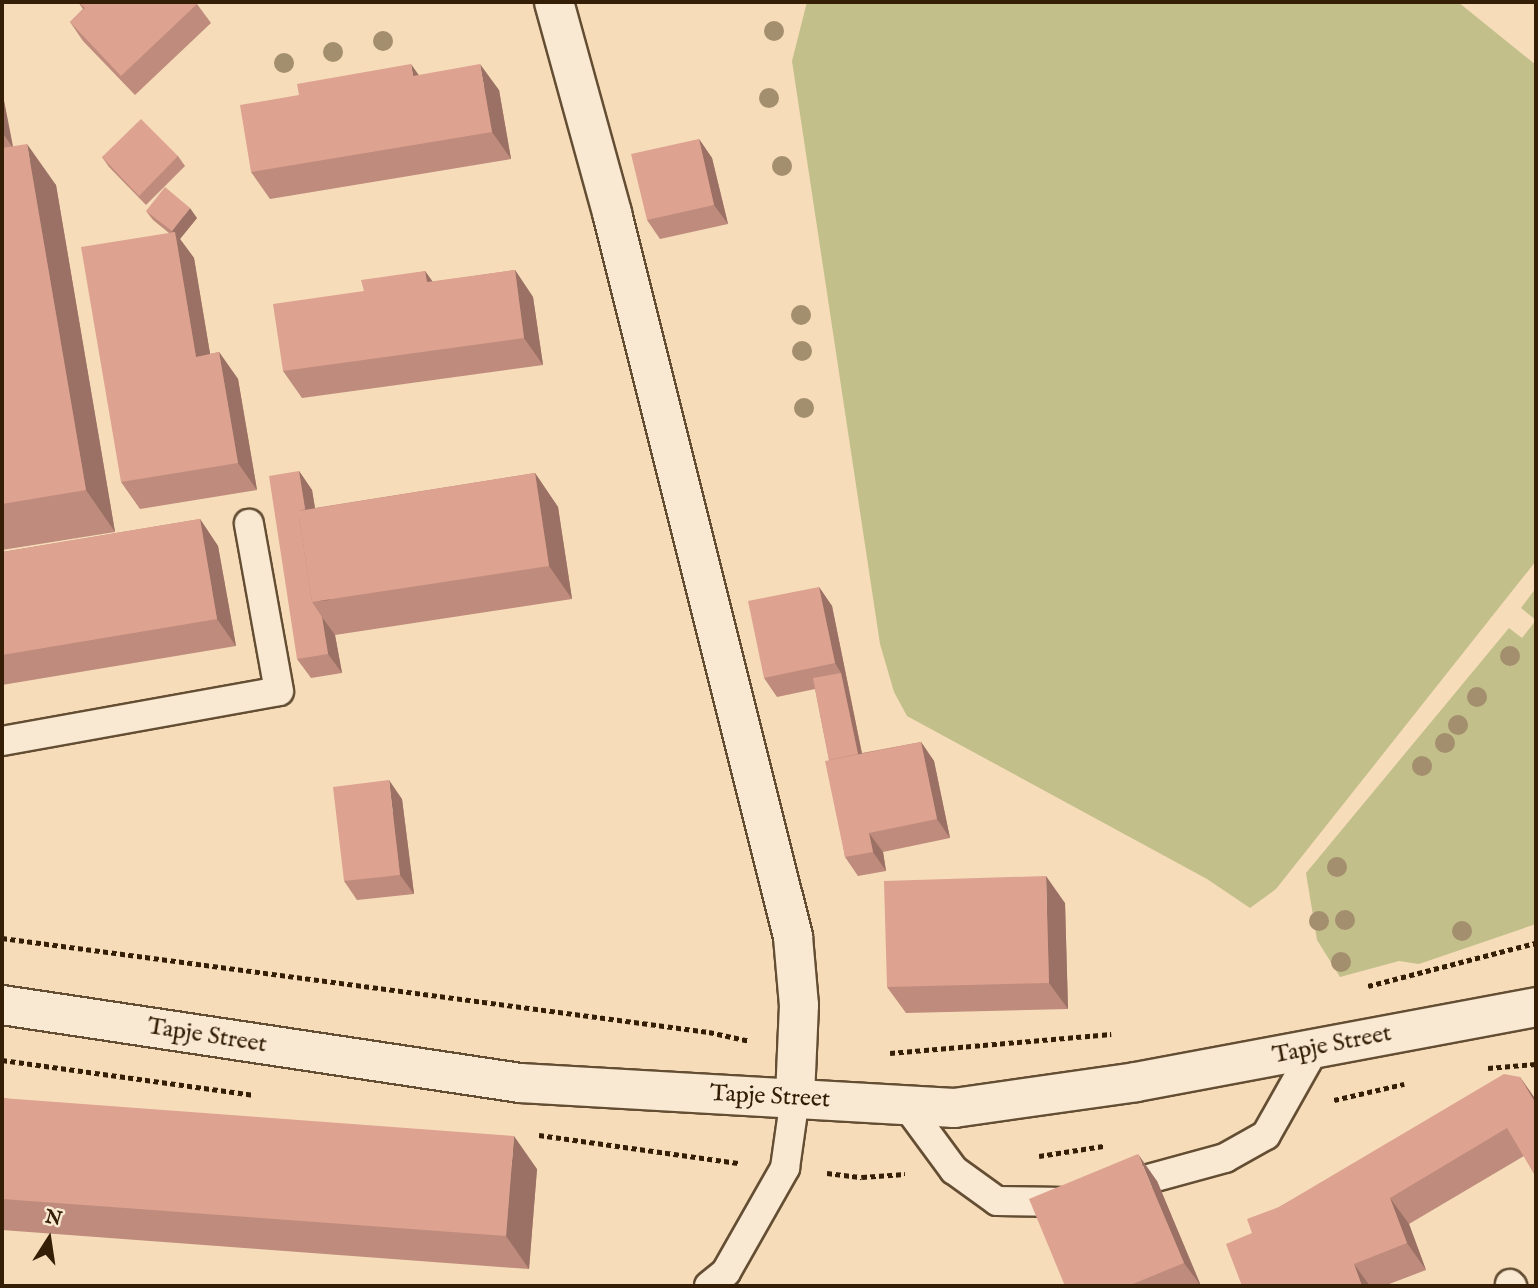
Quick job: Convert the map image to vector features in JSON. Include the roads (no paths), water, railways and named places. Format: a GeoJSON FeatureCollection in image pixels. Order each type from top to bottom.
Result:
{"type":"FeatureCollection","features":[{"type":"Feature","properties":{"kind":"street"},"geometry":{"type":"LineString","coordinates":[[554,2],[612,213],[793,937],[797,1052],[795,1098]]}},
{"type":"Feature","properties":{"kind":"street","name":"Tapje Street"},"geometry":{"type":"LineString","coordinates":[[2,1005],[520,1083],[906,1105],[967,1106],[1136,1082],[1536,1006]]}},
{"type":"Feature","properties":{"kind":"lane"},"geometry":{"type":"LineString","coordinates":[[2,741],[279,691],[249,524]]}},
{"type":"Feature","properties":{"kind":"lane"},"geometry":{"type":"LineString","coordinates":[[906,1105],[954,1170],[997,1201],[1062,1203],[1225,1158],[1266,1135],[1315,1048]]}},
{"type":"Feature","properties":{"kind":"lane"},"geometry":{"type":"LineString","coordinates":[[709,1286],[726,1272],[785,1168],[795,1098]]}}]}
